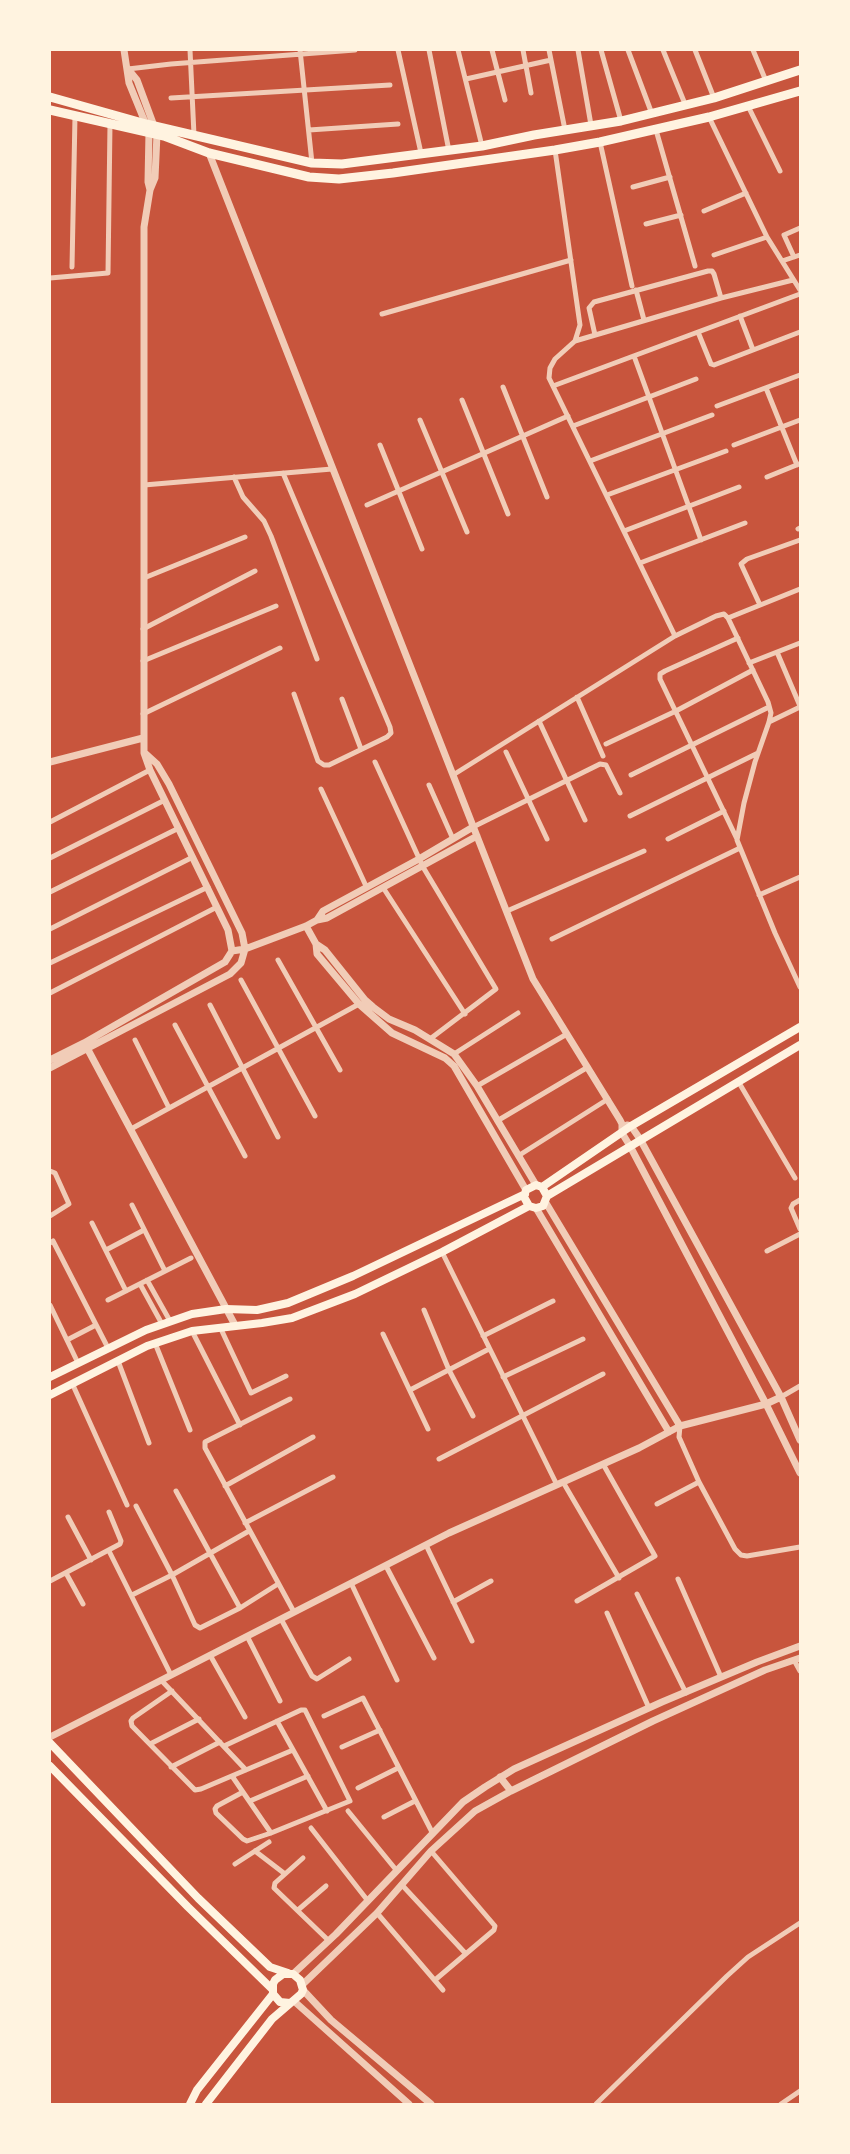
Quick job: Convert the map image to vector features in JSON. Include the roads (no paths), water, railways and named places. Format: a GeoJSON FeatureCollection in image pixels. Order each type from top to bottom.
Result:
{"type":"FeatureCollection","features":[{"type":"Feature","properties":{"kind":"main road"},"geometry":{"type":"LineString","coordinates":[[50,110],[110,124],[194,135],[312,163],[342,164],[482,147],[621,121],[714,98],[801,70]]}},
{"type":"Feature","properties":{"kind":"main road"},"geometry":{"type":"LineString","coordinates":[[50,97],[152,129],[209,153],[325,180],[393,174],[600,142],[709,117],[801,91]]}},
{"type":"Feature","properties":{"kind":"main road"},"geometry":{"type":"LineString","coordinates":[[50,1377],[108,1348],[192,1314],[226,1309],[257,1310],[288,1303],[353,1276],[539,1186],[631,1126],[801,1027]]}},
{"type":"Feature","properties":{"kind":"main road"},"geometry":{"type":"LineString","coordinates":[[50,1395],[155,1344],[192,1331],[292,1318],[355,1294],[547,1199],[640,1139],[801,1045]]}},
{"type":"Feature","properties":{"kind":"main road"},"geometry":{"type":"LineString","coordinates":[[539,1186],[547,1199]]}},
{"type":"Feature","properties":{"kind":"main road"},"geometry":{"type":"LineString","coordinates":[[525,1192],[525,1200],[532,1207]]}},
{"type":"Feature","properties":{"kind":"main road"},"geometry":{"type":"LineString","coordinates":[[50,1743],[198,1898],[270,1967],[291,1974],[300,1980],[301,1994],[272,2019],[207,2104]]}},
{"type":"Feature","properties":{"kind":"main road"},"geometry":{"type":"LineString","coordinates":[[50,1766],[273,1992],[280,2002],[292,2002]]}},
{"type":"Feature","properties":{"kind":"main road"},"geometry":{"type":"LineString","coordinates":[[190,2104],[197,2090],[273,1992],[275,1980],[283,1974],[291,1974]]}},
{"type":"Feature","properties":{"kind":"street"},"geometry":{"type":"LineString","coordinates":[[50,1068],[225,962],[232,951],[228,930],[194,856],[150,770],[144,753],[144,226],[150,190],[155,178],[152,129],[129,83],[123,50]]}},
{"type":"Feature","properties":{"kind":"street"},"geometry":{"type":"LineString","coordinates":[[190,50],[194,135]]}},
{"type":"Feature","properties":{"kind":"street"},"geometry":{"type":"LineString","coordinates":[[128,69],[300,52],[355,50]]}},
{"type":"Feature","properties":{"kind":"street"},"geometry":{"type":"LineString","coordinates":[[398,50],[421,153]]}},
{"type":"Feature","properties":{"kind":"street"},"geometry":{"type":"LineString","coordinates":[[429,50],[449,151]]}},
{"type":"Feature","properties":{"kind":"street"},"geometry":{"type":"LineString","coordinates":[[458,50],[482,147]]}},
{"type":"Feature","properties":{"kind":"street"},"geometry":{"type":"LineString","coordinates":[[492,50],[505,100]]}},
{"type":"Feature","properties":{"kind":"street"},"geometry":{"type":"LineString","coordinates":[[523,50],[531,93]]}},
{"type":"Feature","properties":{"kind":"street"},"geometry":{"type":"LineString","coordinates":[[549,50],[565,130]]}},
{"type":"Feature","properties":{"kind":"street"},"geometry":{"type":"LineString","coordinates":[[578,50],[591,126]]}},
{"type":"Feature","properties":{"kind":"street"},"geometry":{"type":"LineString","coordinates":[[602,50],[621,121]]}},
{"type":"Feature","properties":{"kind":"street"},"geometry":{"type":"LineString","coordinates":[[628,50],[652,114]]}},
{"type":"Feature","properties":{"kind":"street"},"geometry":{"type":"LineString","coordinates":[[663,50],[685,104]]}},
{"type":"Feature","properties":{"kind":"street"},"geometry":{"type":"LineString","coordinates":[[695,50],[714,98]]}},
{"type":"Feature","properties":{"kind":"street"},"geometry":{"type":"LineString","coordinates":[[753,50],[766,81]]}},
{"type":"Feature","properties":{"kind":"street"},"geometry":{"type":"LineString","coordinates":[[300,52],[312,163]]}},
{"type":"Feature","properties":{"kind":"street"},"geometry":{"type":"LineString","coordinates":[[466,79],[551,60]]}},
{"type":"Feature","properties":{"kind":"street"},"geometry":{"type":"LineString","coordinates":[[171,98],[390,86]]}},
{"type":"Feature","properties":{"kind":"street"},"geometry":{"type":"LineString","coordinates":[[748,106],[780,171]]}},
{"type":"Feature","properties":{"kind":"street"},"geometry":{"type":"LineString","coordinates":[[72,267],[75,116]]}},
{"type":"Feature","properties":{"kind":"street"},"geometry":{"type":"LineString","coordinates":[[553,386],[801,292],[767,237],[709,117]]}},
{"type":"Feature","properties":{"kind":"street"},"geometry":{"type":"LineString","coordinates":[[50,278],[108,273],[110,124]]}},
{"type":"Feature","properties":{"kind":"street"},"geometry":{"type":"LineString","coordinates":[[309,130],[398,124]]}},
{"type":"Feature","properties":{"kind":"street"},"geometry":{"type":"LineString","coordinates":[[656,130],[695,266]]}},
{"type":"Feature","properties":{"kind":"street"},"geometry":{"type":"LineString","coordinates":[[600,142],[634,288],[644,320]]}},
{"type":"Feature","properties":{"kind":"street"},"geometry":{"type":"LineString","coordinates":[[555,150],[580,325],[575,340],[555,359],[550,368],[549,378],[675,636]]}},
{"type":"Feature","properties":{"kind":"street"},"geometry":{"type":"LineString","coordinates":[[209,153],[533,979],[622,1124],[622,1133],[801,1473]]}},
{"type":"Feature","properties":{"kind":"street"},"geometry":{"type":"LineString","coordinates":[[633,187],[670,177]]}},
{"type":"Feature","properties":{"kind":"street"},"geometry":{"type":"LineString","coordinates":[[704,211],[746,193]]}},
{"type":"Feature","properties":{"kind":"street"},"geometry":{"type":"LineString","coordinates":[[646,224],[681,215]]}},
{"type":"Feature","properties":{"kind":"street"},"geometry":{"type":"LineString","coordinates":[[782,261],[797,256],[784,235],[801,228]]}},
{"type":"Feature","properties":{"kind":"street"},"geometry":{"type":"LineString","coordinates":[[714,255],[767,237]]}},
{"type":"Feature","properties":{"kind":"street"},"geometry":{"type":"LineString","coordinates":[[382,314],[571,260]]}},
{"type":"Feature","properties":{"kind":"street"},"geometry":{"type":"LineString","coordinates":[[595,335],[589,308],[591,304],[634,288],[712,271],[721,298]]}},
{"type":"Feature","properties":{"kind":"street"},"geometry":{"type":"LineString","coordinates":[[575,340],[793,280]]}},
{"type":"Feature","properties":{"kind":"street"},"geometry":{"type":"LineString","coordinates":[[740,316],[753,350]]}},
{"type":"Feature","properties":{"kind":"street"},"geometry":{"type":"LineString","coordinates":[[698,332],[711,364],[714,365],[801,333]]}},
{"type":"Feature","properties":{"kind":"street"},"geometry":{"type":"LineString","coordinates":[[634,356],[701,540]]}},
{"type":"Feature","properties":{"kind":"street"},"geometry":{"type":"LineString","coordinates":[[717,406],[801,375]]}},
{"type":"Feature","properties":{"kind":"street"},"geometry":{"type":"LineString","coordinates":[[573,426],[696,380]]}},
{"type":"Feature","properties":{"kind":"street"},"geometry":{"type":"LineString","coordinates":[[503,387],[547,497]]}},
{"type":"Feature","properties":{"kind":"street"},"geometry":{"type":"LineString","coordinates":[[766,388],[799,464],[767,477]]}},
{"type":"Feature","properties":{"kind":"street"},"geometry":{"type":"LineString","coordinates":[[462,400],[508,514]]}},
{"type":"Feature","properties":{"kind":"street"},"geometry":{"type":"LineString","coordinates":[[590,461],[711,415]]}},
{"type":"Feature","properties":{"kind":"street"},"geometry":{"type":"LineString","coordinates":[[367,505],[568,416]]}},
{"type":"Feature","properties":{"kind":"street"},"geometry":{"type":"LineString","coordinates":[[420,420],[467,532]]}},
{"type":"Feature","properties":{"kind":"street"},"geometry":{"type":"LineString","coordinates":[[734,445],[801,420]]}},
{"type":"Feature","properties":{"kind":"street"},"geometry":{"type":"LineString","coordinates":[[380,445],[422,549]]}},
{"type":"Feature","properties":{"kind":"street"},"geometry":{"type":"LineString","coordinates":[[607,495],[726,451]]}},
{"type":"Feature","properties":{"kind":"street"},"geometry":{"type":"LineString","coordinates":[[144,485],[332,469]]}},
{"type":"Feature","properties":{"kind":"street"},"geometry":{"type":"LineString","coordinates":[[283,473],[391,733],[329,765],[318,761],[294,694]]}},
{"type":"Feature","properties":{"kind":"street"},"geometry":{"type":"LineString","coordinates":[[234,477],[243,497],[264,521],[271,536],[317,659]]}},
{"type":"Feature","properties":{"kind":"street"},"geometry":{"type":"LineString","coordinates":[[624,531],[739,487]]}},
{"type":"Feature","properties":{"kind":"street"},"geometry":{"type":"LineString","coordinates":[[640,563],[745,523]]}},
{"type":"Feature","properties":{"kind":"street"},"geometry":{"type":"LineString","coordinates":[[144,578],[245,537]]}},
{"type":"Feature","properties":{"kind":"street"},"geometry":{"type":"LineString","coordinates":[[760,605],[741,564],[747,559],[801,540]]}},
{"type":"Feature","properties":{"kind":"street"},"geometry":{"type":"LineString","coordinates":[[143,629],[255,571]]}},
{"type":"Feature","properties":{"kind":"street"},"geometry":{"type":"LineString","coordinates":[[728,618],[801,589]]}},
{"type":"Feature","properties":{"kind":"street"},"geometry":{"type":"LineString","coordinates":[[143,661],[276,606]]}},
{"type":"Feature","properties":{"kind":"street"},"geometry":{"type":"LineString","coordinates":[[453,775],[675,636],[724,614],[738,638],[769,707],[769,722],[744,803],[737,840]]}},
{"type":"Feature","properties":{"kind":"street"},"geometry":{"type":"LineString","coordinates":[[738,638],[660,674],[660,679],[737,840],[801,987]]}},
{"type":"Feature","properties":{"kind":"street"},"geometry":{"type":"LineString","coordinates":[[750,663],[801,643]]}},
{"type":"Feature","properties":{"kind":"street"},"geometry":{"type":"LineString","coordinates":[[143,714],[280,648]]}},
{"type":"Feature","properties":{"kind":"street"},"geometry":{"type":"LineString","coordinates":[[769,722],[801,706],[777,652]]}},
{"type":"Feature","properties":{"kind":"street"},"geometry":{"type":"LineString","coordinates":[[606,744],[676,711],[753,670]]}},
{"type":"Feature","properties":{"kind":"street"},"geometry":{"type":"LineString","coordinates":[[577,697],[603,756]]}},
{"type":"Feature","properties":{"kind":"street"},"geometry":{"type":"LineString","coordinates":[[342,699],[361,749]]}},
{"type":"Feature","properties":{"kind":"street"},"geometry":{"type":"LineString","coordinates":[[631,775],[769,707]]}},
{"type":"Feature","properties":{"kind":"street"},"geometry":{"type":"LineString","coordinates":[[539,721],[585,820]]}},
{"type":"Feature","properties":{"kind":"street"},"geometry":{"type":"LineString","coordinates":[[50,762],[143,738]]}},
{"type":"Feature","properties":{"kind":"street"},"geometry":{"type":"LineString","coordinates":[[506,752],[547,839]]}},
{"type":"Feature","properties":{"kind":"street"},"geometry":{"type":"LineString","coordinates":[[50,1060],[86,1046],[230,974],[241,963],[245,949],[242,933],[169,784],[158,764],[144,753]]}},
{"type":"Feature","properties":{"kind":"street"},"geometry":{"type":"LineString","coordinates":[[630,816],[758,753]]}},
{"type":"Feature","properties":{"kind":"street"},"geometry":{"type":"LineString","coordinates":[[375,762],[423,867],[496,989],[430,1039]]}},
{"type":"Feature","properties":{"kind":"street"},"geometry":{"type":"LineString","coordinates":[[317,920],[323,911],[473,827],[604,763],[620,793]]}},
{"type":"Feature","properties":{"kind":"street"},"geometry":{"type":"LineString","coordinates":[[50,822],[150,770]]}},
{"type":"Feature","properties":{"kind":"street"},"geometry":{"type":"LineString","coordinates":[[429,785],[453,839]]}},
{"type":"Feature","properties":{"kind":"street"},"geometry":{"type":"LineString","coordinates":[[321,789],[366,886]]}},
{"type":"Feature","properties":{"kind":"street"},"geometry":{"type":"LineString","coordinates":[[50,858],[165,800]]}},
{"type":"Feature","properties":{"kind":"street"},"geometry":{"type":"LineString","coordinates":[[668,839],[724,812]]}},
{"type":"Feature","properties":{"kind":"street"},"geometry":{"type":"LineString","coordinates":[[50,892],[179,828]]}},
{"type":"Feature","properties":{"kind":"street"},"geometry":{"type":"LineString","coordinates":[[232,951],[245,949],[327,918],[384,889],[477,836]]}},
{"type":"Feature","properties":{"kind":"street"},"geometry":{"type":"LineString","coordinates":[[552,939],[740,848]]}},
{"type":"Feature","properties":{"kind":"street"},"geometry":{"type":"LineString","coordinates":[[507,911],[644,851]]}},
{"type":"Feature","properties":{"kind":"street"},"geometry":{"type":"LineString","coordinates":[[50,929],[194,856]]}},
{"type":"Feature","properties":{"kind":"street"},"geometry":{"type":"LineString","coordinates":[[759,895],[801,877]]}},
{"type":"Feature","properties":{"kind":"street"},"geometry":{"type":"LineString","coordinates":[[50,963],[208,887]]}},
{"type":"Feature","properties":{"kind":"street"},"geometry":{"type":"LineString","coordinates":[[384,889],[465,1014]]}},
{"type":"Feature","properties":{"kind":"street"},"geometry":{"type":"LineString","coordinates":[[50,993],[217,907]]}},
{"type":"Feature","properties":{"kind":"street"},"geometry":{"type":"LineString","coordinates":[[306,926],[316,944],[317,954],[359,1004],[392,1033],[445,1058],[454,1066],[525,1192]]}},
{"type":"Feature","properties":{"kind":"street"},"geometry":{"type":"LineString","coordinates":[[316,944],[325,950],[373,1007],[389,1019],[430,1039],[454,1054],[477,1086],[518,1156],[539,1186]]}},
{"type":"Feature","properties":{"kind":"street"},"geometry":{"type":"LineString","coordinates":[[278,960],[340,1070]]}},
{"type":"Feature","properties":{"kind":"street"},"geometry":{"type":"LineString","coordinates":[[241,980],[315,1116]]}},
{"type":"Feature","properties":{"kind":"street"},"geometry":{"type":"LineString","coordinates":[[131,1129],[359,1004]]}},
{"type":"Feature","properties":{"kind":"street"},"geometry":{"type":"LineString","coordinates":[[210,1005],[278,1137]]}},
{"type":"Feature","properties":{"kind":"street"},"geometry":{"type":"LineString","coordinates":[[454,1054],[518,1013]]}},
{"type":"Feature","properties":{"kind":"street"},"geometry":{"type":"LineString","coordinates":[[175,1025],[245,1156]]}},
{"type":"Feature","properties":{"kind":"street"},"geometry":{"type":"LineString","coordinates":[[477,1086],[567,1034]]}},
{"type":"Feature","properties":{"kind":"street"},"geometry":{"type":"LineString","coordinates":[[135,1040],[169,1108]]}},
{"type":"Feature","properties":{"kind":"street"},"geometry":{"type":"LineString","coordinates":[[86,1046],[235,1325]]}},
{"type":"Feature","properties":{"kind":"street"},"geometry":{"type":"LineString","coordinates":[[497,1121],[588,1067]]}},
{"type":"Feature","properties":{"kind":"street"},"geometry":{"type":"LineString","coordinates":[[738,1081],[795,1178]]}},
{"type":"Feature","properties":{"kind":"street"},"geometry":{"type":"LineString","coordinates":[[518,1156],[608,1099]]}},
{"type":"Feature","properties":{"kind":"street"},"geometry":{"type":"LineString","coordinates":[[622,1124],[631,1126],[640,1139],[781,1397],[801,1440]]}},
{"type":"Feature","properties":{"kind":"street"},"geometry":{"type":"LineString","coordinates":[[50,1171],[55,1173],[69,1204],[50,1216]]}},
{"type":"Feature","properties":{"kind":"street"},"geometry":{"type":"LineString","coordinates":[[547,1199],[680,1426],[679,1437],[699,1482],[735,1549],[741,1555],[747,1556],[801,1546]]}},
{"type":"Feature","properties":{"kind":"street"},"geometry":{"type":"LineString","coordinates":[[801,1200],[793,1204],[791,1208],[801,1229]]}},
{"type":"Feature","properties":{"kind":"street"},"geometry":{"type":"LineString","coordinates":[[132,1205],[165,1271]]}},
{"type":"Feature","properties":{"kind":"street"},"geometry":{"type":"LineString","coordinates":[[532,1207],[669,1432],[679,1437]]}},
{"type":"Feature","properties":{"kind":"street"},"geometry":{"type":"LineString","coordinates":[[92,1223],[126,1291]]}},
{"type":"Feature","properties":{"kind":"street"},"geometry":{"type":"LineString","coordinates":[[106,1250],[144,1230]]}},
{"type":"Feature","properties":{"kind":"street"},"geometry":{"type":"LineString","coordinates":[[50,1233],[51,1242],[108,1348]]}},
{"type":"Feature","properties":{"kind":"street"},"geometry":{"type":"LineString","coordinates":[[767,1251],[801,1234]]}},
{"type":"Feature","properties":{"kind":"street"},"geometry":{"type":"LineString","coordinates":[[442,1252],[522,1416],[560,1484],[619,1578]]}},
{"type":"Feature","properties":{"kind":"street"},"geometry":{"type":"LineString","coordinates":[[108,1300],[190,1258]]}},
{"type":"Feature","properties":{"kind":"street"},"geometry":{"type":"LineString","coordinates":[[147,1281],[166,1323]]}},
{"type":"Feature","properties":{"kind":"street"},"geometry":{"type":"LineString","coordinates":[[140,1284],[166,1323]]}},
{"type":"Feature","properties":{"kind":"street"},"geometry":{"type":"LineString","coordinates":[[483,1336],[553,1302]]}},
{"type":"Feature","properties":{"kind":"street"},"geometry":{"type":"LineString","coordinates":[[50,1305],[78,1363]]}},
{"type":"Feature","properties":{"kind":"street"},"geometry":{"type":"LineString","coordinates":[[424,1310],[449,1370],[473,1416]]}},
{"type":"Feature","properties":{"kind":"street"},"geometry":{"type":"LineString","coordinates":[[67,1340],[96,1325]]}},
{"type":"Feature","properties":{"kind":"street"},"geometry":{"type":"LineString","coordinates":[[220,1327],[250,1393],[286,1376]]}},
{"type":"Feature","properties":{"kind":"street"},"geometry":{"type":"LineString","coordinates":[[192,1331],[240,1425]]}},
{"type":"Feature","properties":{"kind":"street"},"geometry":{"type":"LineString","coordinates":[[383,1334],[428,1429]]}},
{"type":"Feature","properties":{"kind":"street"},"geometry":{"type":"LineString","coordinates":[[503,1377],[582,1339]]}},
{"type":"Feature","properties":{"kind":"street"},"geometry":{"type":"LineString","coordinates":[[155,1344],[190,1430]]}},
{"type":"Feature","properties":{"kind":"street"},"geometry":{"type":"LineString","coordinates":[[410,1390],[489,1349]]}},
{"type":"Feature","properties":{"kind":"street"},"geometry":{"type":"LineString","coordinates":[[118,1361],[149,1443]]}},
{"type":"Feature","properties":{"kind":"street"},"geometry":{"type":"LineString","coordinates":[[438,1459],[603,1374]]}},
{"type":"Feature","properties":{"kind":"street"},"geometry":{"type":"LineString","coordinates":[[72,1383],[127,1505]]}},
{"type":"Feature","properties":{"kind":"street"},"geometry":{"type":"LineString","coordinates":[[50,1737],[426,1545],[639,1448],[680,1426],[766,1404],[801,1386]]}},
{"type":"Feature","properties":{"kind":"street"},"geometry":{"type":"LineString","coordinates":[[290,1399],[205,1443],[207,1452],[294,1612]]}},
{"type":"Feature","properties":{"kind":"street"},"geometry":{"type":"LineString","coordinates":[[225,1486],[313,1437]]}},
{"type":"Feature","properties":{"kind":"street"},"geometry":{"type":"LineString","coordinates":[[577,1601],[655,1556],[603,1464]]}},
{"type":"Feature","properties":{"kind":"street"},"geometry":{"type":"LineString","coordinates":[[245,1523],[333,1477]]}},
{"type":"Feature","properties":{"kind":"street"},"geometry":{"type":"LineString","coordinates":[[657,1504],[699,1482]]}},
{"type":"Feature","properties":{"kind":"street"},"geometry":{"type":"LineString","coordinates":[[176,1491],[240,1608]]}},
{"type":"Feature","properties":{"kind":"street"},"geometry":{"type":"LineString","coordinates":[[136,1506],[195,1625],[200,1628],[240,1608],[278,1584]]}},
{"type":"Feature","properties":{"kind":"street"},"geometry":{"type":"LineString","coordinates":[[50,1580],[117,1547],[120,1540],[109,1512]]}},
{"type":"Feature","properties":{"kind":"street"},"geometry":{"type":"LineString","coordinates":[[68,1518],[91,1560]]}},
{"type":"Feature","properties":{"kind":"street"},"geometry":{"type":"LineString","coordinates":[[132,1595],[249,1531]]}},
{"type":"Feature","properties":{"kind":"street"},"geometry":{"type":"LineString","coordinates":[[426,1545],[472,1641]]}},
{"type":"Feature","properties":{"kind":"street"},"geometry":{"type":"LineString","coordinates":[[110,1551],[171,1675]]}},
{"type":"Feature","properties":{"kind":"street"},"geometry":{"type":"LineString","coordinates":[[386,1566],[434,1658]]}},
{"type":"Feature","properties":{"kind":"street"},"geometry":{"type":"LineString","coordinates":[[66,1573],[83,1604]]}},
{"type":"Feature","properties":{"kind":"street"},"geometry":{"type":"LineString","coordinates":[[678,1579],[721,1677]]}},
{"type":"Feature","properties":{"kind":"street"},"geometry":{"type":"LineString","coordinates":[[453,1602],[491,1581]]}},
{"type":"Feature","properties":{"kind":"street"},"geometry":{"type":"LineString","coordinates":[[351,1583],[398,1680]]}},
{"type":"Feature","properties":{"kind":"street"},"geometry":{"type":"LineString","coordinates":[[637,1594],[686,1692]]}},
{"type":"Feature","properties":{"kind":"street"},"geometry":{"type":"LineString","coordinates":[[607,1613],[648,1708]]}},
{"type":"Feature","properties":{"kind":"street"},"geometry":{"type":"LineString","coordinates":[[281,1619],[312,1676],[317,1679],[349,1659]]}},
{"type":"Feature","properties":{"kind":"street"},"geometry":{"type":"LineString","coordinates":[[247,1636],[280,1701]]}},
{"type":"Feature","properties":{"kind":"street"},"geometry":{"type":"LineString","coordinates":[[291,1974],[368,1901],[464,1802],[500,1778],[514,1769],[648,1708],[801,1646]]}},
{"type":"Feature","properties":{"kind":"street"},"geometry":{"type":"LineString","coordinates":[[210,1655],[245,1717]]}},
{"type":"Feature","properties":{"kind":"street"},"geometry":{"type":"LineString","coordinates":[[431,2104],[331,2020],[302,1987],[377,1914],[431,1851],[475,1811],[654,1721],[765,1670],[797,1659],[801,1671]]}},
{"type":"Feature","properties":{"kind":"street"},"geometry":{"type":"LineString","coordinates":[[161,1680],[246,1770]]}},
{"type":"Feature","properties":{"kind":"street"},"geometry":{"type":"LineString","coordinates":[[172,1691],[133,1718],[132,1726],[195,1790],[293,1750]]}},
{"type":"Feature","properties":{"kind":"street"},"geometry":{"type":"LineString","coordinates":[[324,1716],[363,1698],[432,1834]]}},
{"type":"Feature","properties":{"kind":"street"},"geometry":{"type":"LineString","coordinates":[[171,1767],[301,1710],[308,1713],[350,1801],[272,1833],[248,1840],[243,1839],[216,1814],[217,1806],[243,1792]]}},
{"type":"Feature","properties":{"kind":"street"},"geometry":{"type":"LineString","coordinates":[[150,1744],[199,1719]]}},
{"type":"Feature","properties":{"kind":"street"},"geometry":{"type":"LineString","coordinates":[[277,1721],[327,1811]]}},
{"type":"Feature","properties":{"kind":"street"},"geometry":{"type":"LineString","coordinates":[[342,1747],[380,1730]]}},
{"type":"Feature","properties":{"kind":"street"},"geometry":{"type":"LineString","coordinates":[[358,1788],[398,1768]]}},
{"type":"Feature","properties":{"kind":"street"},"geometry":{"type":"LineString","coordinates":[[232,1776],[272,1833]]}},
{"type":"Feature","properties":{"kind":"street"},"geometry":{"type":"LineString","coordinates":[[250,1801],[308,1776]]}},
{"type":"Feature","properties":{"kind":"street"},"geometry":{"type":"LineString","coordinates":[[500,1778],[511,1791]]}},
{"type":"Feature","properties":{"kind":"street"},"geometry":{"type":"LineString","coordinates":[[384,1817],[415,1801]]}},
{"type":"Feature","properties":{"kind":"street"},"geometry":{"type":"LineString","coordinates":[[348,1811],[397,1871]]}},
{"type":"Feature","properties":{"kind":"street"},"geometry":{"type":"LineString","coordinates":[[311,1828],[368,1901]]}},
{"type":"Feature","properties":{"kind":"street"},"geometry":{"type":"LineString","coordinates":[[235,1864],[269,1842]]}},
{"type":"Feature","properties":{"kind":"street"},"geometry":{"type":"LineString","coordinates":[[255,1851],[285,1874]]}},
{"type":"Feature","properties":{"kind":"street"},"geometry":{"type":"LineString","coordinates":[[431,1851],[495,1926],[494,1930],[435,1980]]}},
{"type":"Feature","properties":{"kind":"street"},"geometry":{"type":"LineString","coordinates":[[303,1858],[275,1883],[274,1888],[328,1940]]}},
{"type":"Feature","properties":{"kind":"street"},"geometry":{"type":"LineString","coordinates":[[402,1885],[466,1954]]}},
{"type":"Feature","properties":{"kind":"street"},"geometry":{"type":"LineString","coordinates":[[298,1910],[326,1886]]}},
{"type":"Feature","properties":{"kind":"street"},"geometry":{"type":"LineString","coordinates":[[377,1914],[443,1990]]}},
{"type":"Feature","properties":{"kind":"street"},"geometry":{"type":"LineString","coordinates":[[596,2104],[748,1957],[801,1923]]}},
{"type":"Feature","properties":{"kind":"street"},"geometry":{"type":"LineString","coordinates":[[292,2002],[409,2104]]}},
{"type":"Feature","properties":{"kind":"street"},"geometry":{"type":"LineString","coordinates":[[781,2104],[801,2091]]}}]}
